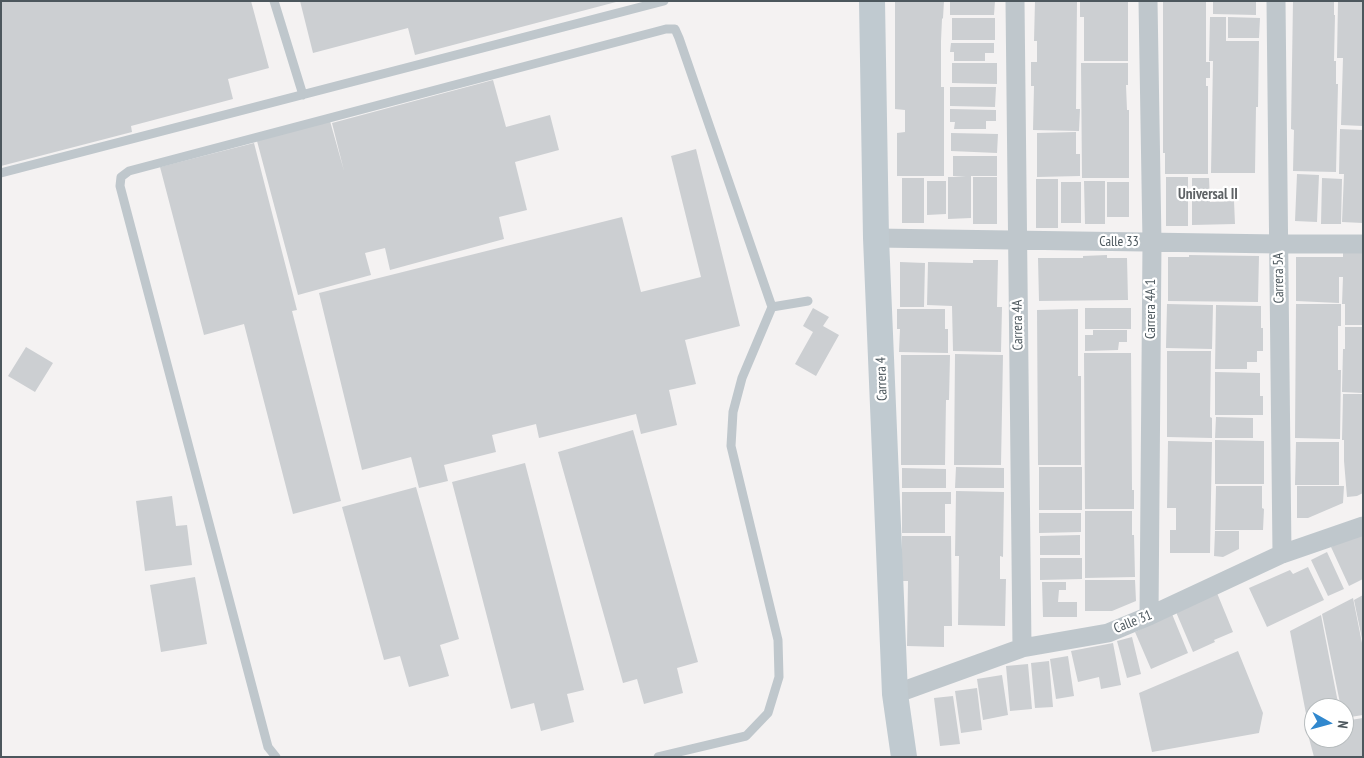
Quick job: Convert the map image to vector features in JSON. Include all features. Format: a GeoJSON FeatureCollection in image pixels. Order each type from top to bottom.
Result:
{"type":"FeatureCollection","features":[{"type":"Feature","properties":{"kind":"street","name":"Carrera 4"},"geometry":{"type":"LineString","coordinates":[[872,1],[876,238],[895,694],[904,757]]}},
{"type":"Feature","properties":{"kind":"street","name":"Carrera 4A"},"geometry":{"type":"LineString","coordinates":[[1015,1],[1022,648]]}},
{"type":"Feature","properties":{"kind":"street","name":"Carrera 4A 1"},"geometry":{"type":"LineString","coordinates":[[1148,1],[1152,242],[1149,616]]}},
{"type":"Feature","properties":{"kind":"street","name":"Carrera 5A"},"geometry":{"type":"LineString","coordinates":[[1276,1],[1282,554]]}},
{"type":"Feature","properties":{"kind":"street","name":"Calle 33"},"geometry":{"type":"LineString","coordinates":[[876,238],[1363,244]]}},
{"type":"Feature","properties":{"kind":"street","name":"Calle 31"},"geometry":{"type":"LineString","coordinates":[[895,694],[1022,648],[1108,633],[1282,554],[1363,526]]}},
{"type":"Feature","properties":{"kind":"lane"},"geometry":{"type":"LineString","coordinates":[[274,1],[303,95]]}},
{"type":"Feature","properties":{"kind":"lane"},"geometry":{"type":"LineString","coordinates":[[1,173],[664,1]]}},
{"type":"Feature","properties":{"kind":"lane"},"geometry":{"type":"LineString","coordinates":[[276,757],[268,747],[120,186],[121,177],[128,171],[138,168],[666,29],[675,30],[679,38],[772,307],[742,378],[733,412],[731,446],[778,640],[779,677],[768,713],[746,736],[658,757]]}},
{"type":"Feature","properties":{"kind":"lane"},"geometry":{"type":"LineString","coordinates":[[772,307],[808,301]]}},
{"type":"Feature","properties":{"kind":"building"},"geometry":{"type":"Polygon","coordinates":[[[1,1],[251,1],[269,68],[228,79],[233,99],[131,126],[132,132],[1,166],[1,1]]]}},
{"type":"Feature","properties":{"kind":"building"},"geometry":{"type":"Polygon","coordinates":[[[300,1],[616,2],[415,55],[408,28],[313,53],[300,1]]]}},
{"type":"Feature","properties":{"kind":"building"},"geometry":{"type":"Polygon","coordinates":[[[895,1],[944,1],[941,41],[941,87],[944,87],[944,176],[897,176],[897,133],[905,132],[905,110],[895,109],[895,1]]]}},
{"type":"Feature","properties":{"kind":"building"},"geometry":{"type":"Polygon","coordinates":[[[950,1],[995,1],[994,15],[950,15],[950,1]]]}},
{"type":"Feature","properties":{"kind":"building"},"geometry":{"type":"Polygon","coordinates":[[[1035,1],[1077,1],[1076,109],[1080,109],[1079,131],[1033,130],[1034,86],[1031,86],[1031,62],[1037,62],[1037,41],[1034,41],[1035,1]]]}},
{"type":"Feature","properties":{"kind":"building"},"geometry":{"type":"Polygon","coordinates":[[[1080,1],[1128,1],[1128,61],[1084,61],[1084,17],[1080,17],[1080,1]]]}},
{"type":"Feature","properties":{"kind":"building"},"geometry":{"type":"Polygon","coordinates":[[[1163,1],[1206,1],[1206,62],[1210,62],[1210,78],[1206,78],[1206,86],[1208,86],[1208,174],[1165,174],[1165,153],[1163,153],[1163,1]]]}},
{"type":"Feature","properties":{"kind":"building"},"geometry":{"type":"Polygon","coordinates":[[[1213,1],[1256,1],[1256,15],[1213,14],[1213,1]]]}},
{"type":"Feature","properties":{"kind":"building"},"geometry":{"type":"Polygon","coordinates":[[[1293,1],[1334,1],[1334,61],[1336,61],[1336,84],[1338,84],[1336,172],[1293,171],[1294,130],[1291,129],[1293,1]]]}},
{"type":"Feature","properties":{"kind":"building"},"geometry":{"type":"Polygon","coordinates":[[[1338,1],[1363,1],[1363,126],[1341,125],[1343,58],[1337,58],[1338,1]]]}},
{"type":"Feature","properties":{"kind":"building"},"geometry":{"type":"Polygon","coordinates":[[[1210,17],[1226,17],[1226,41],[1259,41],[1255,173],[1211,173],[1213,61],[1209,61],[1210,17]]]}},
{"type":"Feature","properties":{"kind":"building"},"geometry":{"type":"Polygon","coordinates":[[[1228,17],[1260,18],[1259,38],[1228,38],[1228,17]]]}},
{"type":"Feature","properties":{"kind":"building"},"geometry":{"type":"Polygon","coordinates":[[[952,18],[995,18],[995,40],[952,40],[952,18]]]}},
{"type":"Feature","properties":{"kind":"building"},"geometry":{"type":"Polygon","coordinates":[[[951,43],[994,43],[994,53],[985,53],[985,61],[954,61],[954,52],[950,52],[951,43]]]}},
{"type":"Feature","properties":{"kind":"building"},"geometry":{"type":"Polygon","coordinates":[[[952,63],[997,63],[997,84],[952,83],[952,63]]]}},
{"type":"Feature","properties":{"kind":"building"},"geometry":{"type":"Polygon","coordinates":[[[1081,63],[1128,63],[1128,85],[1126,85],[1127,110],[1129,110],[1129,178],[1082,178],[1081,63]]]}},
{"type":"Feature","properties":{"kind":"building"},"geometry":{"type":"Polygon","coordinates":[[[493,80],[506,127],[550,115],[559,150],[515,162],[527,210],[499,217],[504,239],[390,270],[385,248],[365,253],[371,275],[298,295],[257,141],[330,121],[344,171],[332,123],[493,80]]]}},
{"type":"Feature","properties":{"kind":"building"},"geometry":{"type":"Polygon","coordinates":[[[950,87],[996,87],[995,107],[950,106],[950,87]]]}},
{"type":"Feature","properties":{"kind":"building"},"geometry":{"type":"Polygon","coordinates":[[[950,109],[996,110],[996,121],[986,121],[986,129],[954,129],[955,122],[950,122],[950,109]]]}},
{"type":"Feature","properties":{"kind":"building"},"geometry":{"type":"Polygon","coordinates":[[[1340,129],[1363,130],[1363,223],[1342,222],[1344,174],[1339,174],[1340,129]]]}},
{"type":"Feature","properties":{"kind":"building"},"geometry":{"type":"Polygon","coordinates":[[[1076,132],[1076,154],[1080,154],[1080,176],[1037,177],[1037,133],[1076,132]]]}},
{"type":"Feature","properties":{"kind":"building"},"geometry":{"type":"Polygon","coordinates":[[[951,133],[998,134],[997,153],[951,151],[951,133]]]}},
{"type":"Feature","properties":{"kind":"building"},"geometry":{"type":"Polygon","coordinates":[[[254,143],[297,310],[292,311],[341,501],[293,514],[244,324],[204,335],[160,167],[254,143]]]}},
{"type":"Feature","properties":{"kind":"building"},"geometry":{"type":"Polygon","coordinates":[[[696,149],[740,326],[685,340],[696,384],[669,390],[677,425],[641,434],[636,414],[539,438],[536,424],[492,435],[496,452],[444,465],[448,481],[419,488],[411,457],[362,470],[319,293],[622,217],[641,292],[701,277],[671,156],[696,149]]]}},
{"type":"Feature","properties":{"kind":"building"},"geometry":{"type":"Polygon","coordinates":[[[953,156],[997,156],[997,176],[971,176],[971,218],[948,219],[948,177],[966,177],[953,176],[953,156]]]}},
{"type":"Feature","properties":{"kind":"building"},"geometry":{"type":"Polygon","coordinates":[[[1297,174],[1319,175],[1317,222],[1295,221],[1297,174]]]}},
{"type":"Feature","properties":{"kind":"building"},"geometry":{"type":"Polygon","coordinates":[[[973,177],[997,177],[997,224],[973,224],[973,177]]]}},
{"type":"Feature","properties":{"kind":"building"},"geometry":{"type":"Polygon","coordinates":[[[1166,177],[1188,177],[1188,226],[1166,226],[1166,177]]]}},
{"type":"Feature","properties":{"kind":"building"},"geometry":{"type":"Polygon","coordinates":[[[902,178],[924,178],[924,223],[902,223],[902,178]]]}},
{"type":"Feature","properties":{"kind":"building"},"geometry":{"type":"Polygon","coordinates":[[[1192,178],[1209,178],[1210,202],[1234,201],[1235,224],[1192,225],[1192,178]]]}},
{"type":"Feature","properties":{"kind":"building"},"geometry":{"type":"Polygon","coordinates":[[[1322,178],[1342,179],[1341,224],[1321,224],[1322,178]]]}},
{"type":"Feature","properties":{"kind":"building"},"geometry":{"type":"Polygon","coordinates":[[[1036,179],[1058,179],[1058,228],[1036,228],[1036,179]]]}},
{"type":"Feature","properties":{"kind":"building"},"geometry":{"type":"Polygon","coordinates":[[[927,181],[946,181],[946,214],[927,215],[927,181]]]}},
{"type":"Feature","properties":{"kind":"building"},"geometry":{"type":"Polygon","coordinates":[[[1084,181],[1105,181],[1105,224],[1085,224],[1084,181]]]}},
{"type":"Feature","properties":{"kind":"building"},"geometry":{"type":"Polygon","coordinates":[[[1061,182],[1081,182],[1081,223],[1061,223],[1061,182]]]}},
{"type":"Feature","properties":{"kind":"building"},"geometry":{"type":"Polygon","coordinates":[[[1107,182],[1129,182],[1129,217],[1107,217],[1107,182]]]}},
{"type":"Feature","properties":{"kind":"building"},"geometry":{"type":"Polygon","coordinates":[[[1343,253],[1363,253],[1363,325],[1345,325],[1345,304],[1342,304],[1343,277],[1339,277],[1339,303],[1296,301],[1296,257],[1343,257],[1343,253]]]}},
{"type":"Feature","properties":{"kind":"building"},"geometry":{"type":"Polygon","coordinates":[[[1107,255],[1107,258],[1127,258],[1128,300],[1039,301],[1038,258],[1083,258],[1083,256],[1107,255]]]}},
{"type":"Feature","properties":{"kind":"building"},"geometry":{"type":"Polygon","coordinates":[[[1189,255],[1259,256],[1258,302],[1168,301],[1168,257],[1189,257],[1189,255]]]}},
{"type":"Feature","properties":{"kind":"building"},"geometry":{"type":"Polygon","coordinates":[[[973,260],[998,260],[997,307],[1002,307],[1001,352],[953,351],[952,306],[927,305],[928,262],[973,263],[973,260]]]}},
{"type":"Feature","properties":{"kind":"building"},"geometry":{"type":"Polygon","coordinates":[[[900,262],[925,263],[924,307],[900,307],[900,262]]]}},
{"type":"Feature","properties":{"kind":"building"},"geometry":{"type":"Polygon","coordinates":[[[1167,304],[1213,305],[1212,349],[1166,348],[1167,304]]]}},
{"type":"Feature","properties":{"kind":"building"},"geometry":{"type":"Polygon","coordinates":[[[1296,304],[1341,304],[1341,326],[1338,326],[1338,370],[1341,370],[1340,439],[1295,438],[1296,304]]]}},
{"type":"Feature","properties":{"kind":"building"},"geometry":{"type":"Polygon","coordinates":[[[1216,305],[1261,306],[1263,351],[1257,351],[1257,362],[1247,362],[1247,369],[1215,369],[1216,305]]]}},
{"type":"Feature","properties":{"kind":"building"},"geometry":{"type":"Polygon","coordinates":[[[813,308],[829,317],[823,326],[839,335],[816,376],[795,364],[813,332],[803,326],[813,308]]]}},
{"type":"Feature","properties":{"kind":"building"},"geometry":{"type":"Polygon","coordinates":[[[1085,308],[1131,308],[1131,329],[1085,329],[1085,308]]]}},
{"type":"Feature","properties":{"kind":"building"},"geometry":{"type":"Polygon","coordinates":[[[897,309],[945,309],[945,329],[948,329],[948,353],[899,352],[900,329],[897,329],[897,309]]]}},
{"type":"Feature","properties":{"kind":"building"},"geometry":{"type":"Polygon","coordinates":[[[1078,309],[1078,376],[1081,376],[1081,465],[1038,465],[1037,310],[1078,309]]]}},
{"type":"Feature","properties":{"kind":"building"},"geometry":{"type":"Polygon","coordinates":[[[1345,327],[1363,327],[1363,393],[1342,392],[1345,327]]]}},
{"type":"Feature","properties":{"kind":"building"},"geometry":{"type":"Polygon","coordinates":[[[1093,330],[1127,330],[1127,342],[1119,342],[1118,350],[1085,351],[1085,335],[1093,335],[1093,330]]]}},
{"type":"Feature","properties":{"kind":"building"},"geometry":{"type":"Polygon","coordinates":[[[26,347],[53,363],[35,392],[8,376],[26,347]]]}},
{"type":"Feature","properties":{"kind":"building"},"geometry":{"type":"Polygon","coordinates":[[[1167,351],[1211,351],[1210,417],[1212,418],[1212,438],[1167,437],[1167,351]]]}},
{"type":"Feature","properties":{"kind":"building"},"geometry":{"type":"Polygon","coordinates":[[[1084,353],[1131,353],[1132,490],[1134,490],[1134,509],[1085,509],[1084,353]]]}},
{"type":"Feature","properties":{"kind":"building"},"geometry":{"type":"Polygon","coordinates":[[[955,354],[1003,355],[1001,465],[954,465],[955,354]]]}},
{"type":"Feature","properties":{"kind":"building"},"geometry":{"type":"Polygon","coordinates":[[[901,355],[950,355],[949,400],[946,400],[945,465],[901,465],[901,355]]]}},
{"type":"Feature","properties":{"kind":"building"},"geometry":{"type":"Polygon","coordinates":[[[1215,372],[1260,373],[1260,396],[1263,396],[1263,415],[1215,415],[1215,372]]]}},
{"type":"Feature","properties":{"kind":"building"},"geometry":{"type":"Polygon","coordinates":[[[1343,394],[1363,394],[1363,493],[1347,497],[1344,440],[1342,440],[1343,394]]]}},
{"type":"Feature","properties":{"kind":"building"},"geometry":{"type":"Polygon","coordinates":[[[1216,417],[1253,418],[1253,438],[1215,438],[1216,417]]]}},
{"type":"Feature","properties":{"kind":"building"},"geometry":{"type":"Polygon","coordinates":[[[633,430],[698,662],[677,668],[683,693],[644,704],[637,679],[623,683],[558,452],[633,430]]]}},
{"type":"Feature","properties":{"kind":"building"},"geometry":{"type":"Polygon","coordinates":[[[1215,440],[1264,441],[1264,484],[1215,484],[1215,440]]]}},
{"type":"Feature","properties":{"kind":"building"},"geometry":{"type":"Polygon","coordinates":[[[1168,441],[1212,442],[1210,553],[1170,553],[1170,530],[1176,530],[1176,508],[1167,508],[1168,441]]]}},
{"type":"Feature","properties":{"kind":"building"},"geometry":{"type":"Polygon","coordinates":[[[1296,442],[1339,442],[1339,485],[1295,485],[1296,442]]]}},
{"type":"Feature","properties":{"kind":"building"},"geometry":{"type":"Polygon","coordinates":[[[525,463],[584,690],[567,694],[574,722],[541,731],[534,703],[511,709],[452,482],[525,463]]]}},
{"type":"Feature","properties":{"kind":"building"},"geometry":{"type":"Polygon","coordinates":[[[956,467],[1004,468],[1004,488],[955,488],[956,467]]]}},
{"type":"Feature","properties":{"kind":"building"},"geometry":{"type":"Polygon","coordinates":[[[1039,467],[1082,467],[1082,510],[1039,510],[1039,467]]]}},
{"type":"Feature","properties":{"kind":"building"},"geometry":{"type":"Polygon","coordinates":[[[902,468],[946,469],[946,488],[902,488],[902,468]]]}},
{"type":"Feature","properties":{"kind":"building"},"geometry":{"type":"Polygon","coordinates":[[[1216,486],[1262,486],[1263,530],[1215,530],[1216,486]]]}},
{"type":"Feature","properties":{"kind":"building"},"geometry":{"type":"Polygon","coordinates":[[[1297,486],[1344,486],[1343,503],[1308,518],[1297,518],[1297,486]]]}},
{"type":"Feature","properties":{"kind":"building"},"geometry":{"type":"Polygon","coordinates":[[[416,487],[459,639],[440,645],[449,676],[409,687],[400,656],[384,660],[342,507],[416,487]]]}},
{"type":"Feature","properties":{"kind":"building"},"geometry":{"type":"Polygon","coordinates":[[[956,491],[1004,492],[1003,557],[1000,556],[1000,579],[1006,579],[1005,626],[958,625],[959,556],[955,556],[956,491]]]}},
{"type":"Feature","properties":{"kind":"building"},"geometry":{"type":"Polygon","coordinates":[[[902,492],[951,492],[951,504],[945,504],[945,533],[902,533],[902,492]]]}},
{"type":"Feature","properties":{"kind":"building"},"geometry":{"type":"Polygon","coordinates":[[[172,496],[176,526],[187,525],[192,565],[145,571],[136,501],[172,496]]]}},
{"type":"Feature","properties":{"kind":"building"},"geometry":{"type":"Polygon","coordinates":[[[1085,511],[1132,511],[1135,577],[1085,578],[1085,511]]]}},
{"type":"Feature","properties":{"kind":"building"},"geometry":{"type":"Polygon","coordinates":[[[1039,513],[1081,513],[1081,532],[1039,533],[1039,513]]]}},
{"type":"Feature","properties":{"kind":"building"},"geometry":{"type":"Polygon","coordinates":[[[1215,531],[1239,531],[1239,549],[1223,557],[1214,556],[1215,531]]]}},
{"type":"Feature","properties":{"kind":"building"},"geometry":{"type":"Polygon","coordinates":[[[1363,531],[1363,579],[1349,586],[1331,547],[1363,531]]]}},
{"type":"Feature","properties":{"kind":"building"},"geometry":{"type":"Polygon","coordinates":[[[1080,535],[1080,555],[1040,555],[1040,536],[1080,535]]]}},
{"type":"Feature","properties":{"kind":"building"},"geometry":{"type":"Polygon","coordinates":[[[902,536],[951,536],[952,626],[944,626],[944,647],[907,646],[908,581],[902,581],[902,536]]]}},
{"type":"Feature","properties":{"kind":"building"},"geometry":{"type":"Polygon","coordinates":[[[1327,552],[1344,589],[1328,596],[1311,560],[1327,552]]]}},
{"type":"Feature","properties":{"kind":"building"},"geometry":{"type":"Polygon","coordinates":[[[1040,558],[1082,558],[1082,579],[1040,580],[1040,558]]]}},
{"type":"Feature","properties":{"kind":"building"},"geometry":{"type":"Polygon","coordinates":[[[1308,567],[1324,600],[1267,627],[1249,588],[1290,570],[1293,574],[1308,567]]]}},
{"type":"Feature","properties":{"kind":"building"},"geometry":{"type":"Polygon","coordinates":[[[195,577],[207,644],[161,652],[150,585],[195,577]]]}},
{"type":"Feature","properties":{"kind":"building"},"geometry":{"type":"Polygon","coordinates":[[[1085,580],[1135,580],[1136,601],[1112,611],[1085,611],[1085,580]]]}},
{"type":"Feature","properties":{"kind":"building"},"geometry":{"type":"Polygon","coordinates":[[[1042,582],[1066,582],[1066,590],[1059,590],[1058,602],[1077,602],[1077,617],[1043,617],[1042,582]]]}},
{"type":"Feature","properties":{"kind":"building"},"geometry":{"type":"Polygon","coordinates":[[[1217,593],[1233,632],[1193,652],[1176,612],[1217,593]]]}},
{"type":"Feature","properties":{"kind":"building"},"geometry":{"type":"Polygon","coordinates":[[[1363,595],[1363,639],[1362,639],[1354,600],[1363,595]]]}},
{"type":"Feature","properties":{"kind":"building"},"geometry":{"type":"Polygon","coordinates":[[[1353,598],[1363,648],[1363,715],[1354,716],[1354,698],[1339,698],[1322,614],[1353,598]]]}},
{"type":"Feature","properties":{"kind":"building"},"geometry":{"type":"Polygon","coordinates":[[[1172,614],[1188,653],[1151,669],[1135,632],[1172,614]]]}},
{"type":"Feature","properties":{"kind":"building"},"geometry":{"type":"Polygon","coordinates":[[[1321,615],[1337,698],[1304,698],[1304,703],[1290,631],[1321,615]]]}},
{"type":"Feature","properties":{"kind":"building"},"geometry":{"type":"Polygon","coordinates":[[[1132,637],[1141,674],[1127,678],[1117,641],[1132,637]]]}},
{"type":"Feature","properties":{"kind":"building"},"geometry":{"type":"Polygon","coordinates":[[[1113,643],[1121,685],[1101,689],[1099,677],[1078,682],[1071,651],[1113,643]]]}},
{"type":"Feature","properties":{"kind":"building"},"geometry":{"type":"Polygon","coordinates":[[[1238,651],[1263,713],[1259,733],[1152,752],[1139,693],[1238,651]]]}},
{"type":"Feature","properties":{"kind":"building"},"geometry":{"type":"Polygon","coordinates":[[[1068,656],[1074,696],[1056,699],[1050,659],[1068,656]]]}},
{"type":"Feature","properties":{"kind":"building"},"geometry":{"type":"Polygon","coordinates":[[[1049,661],[1053,707],[1035,708],[1031,663],[1049,661]]]}},
{"type":"Feature","properties":{"kind":"building"},"geometry":{"type":"Polygon","coordinates":[[[1028,664],[1032,709],[1010,711],[1006,666],[1028,664]]]}},
{"type":"Feature","properties":{"kind":"building"},"geometry":{"type":"Polygon","coordinates":[[[1002,675],[1008,715],[983,720],[977,679],[1002,675]]]}},
{"type":"Feature","properties":{"kind":"building"},"geometry":{"type":"Polygon","coordinates":[[[977,688],[982,730],[961,733],[955,691],[977,688]]]}},
{"type":"Feature","properties":{"kind":"building"},"geometry":{"type":"Polygon","coordinates":[[[953,696],[960,744],[940,746],[934,698],[953,696]]]}},
{"type":"Feature","properties":{"kind":"building"},"geometry":{"type":"Polygon","coordinates":[[[1363,718],[1363,757],[1314,757],[1312,748],[1354,748],[1354,719],[1363,718]]]}},
{"type":"Feature","properties":{"kind":"district","name":"Universal II"},"geometry":{"type":"Point","coordinates":[1208,195]}}]}
